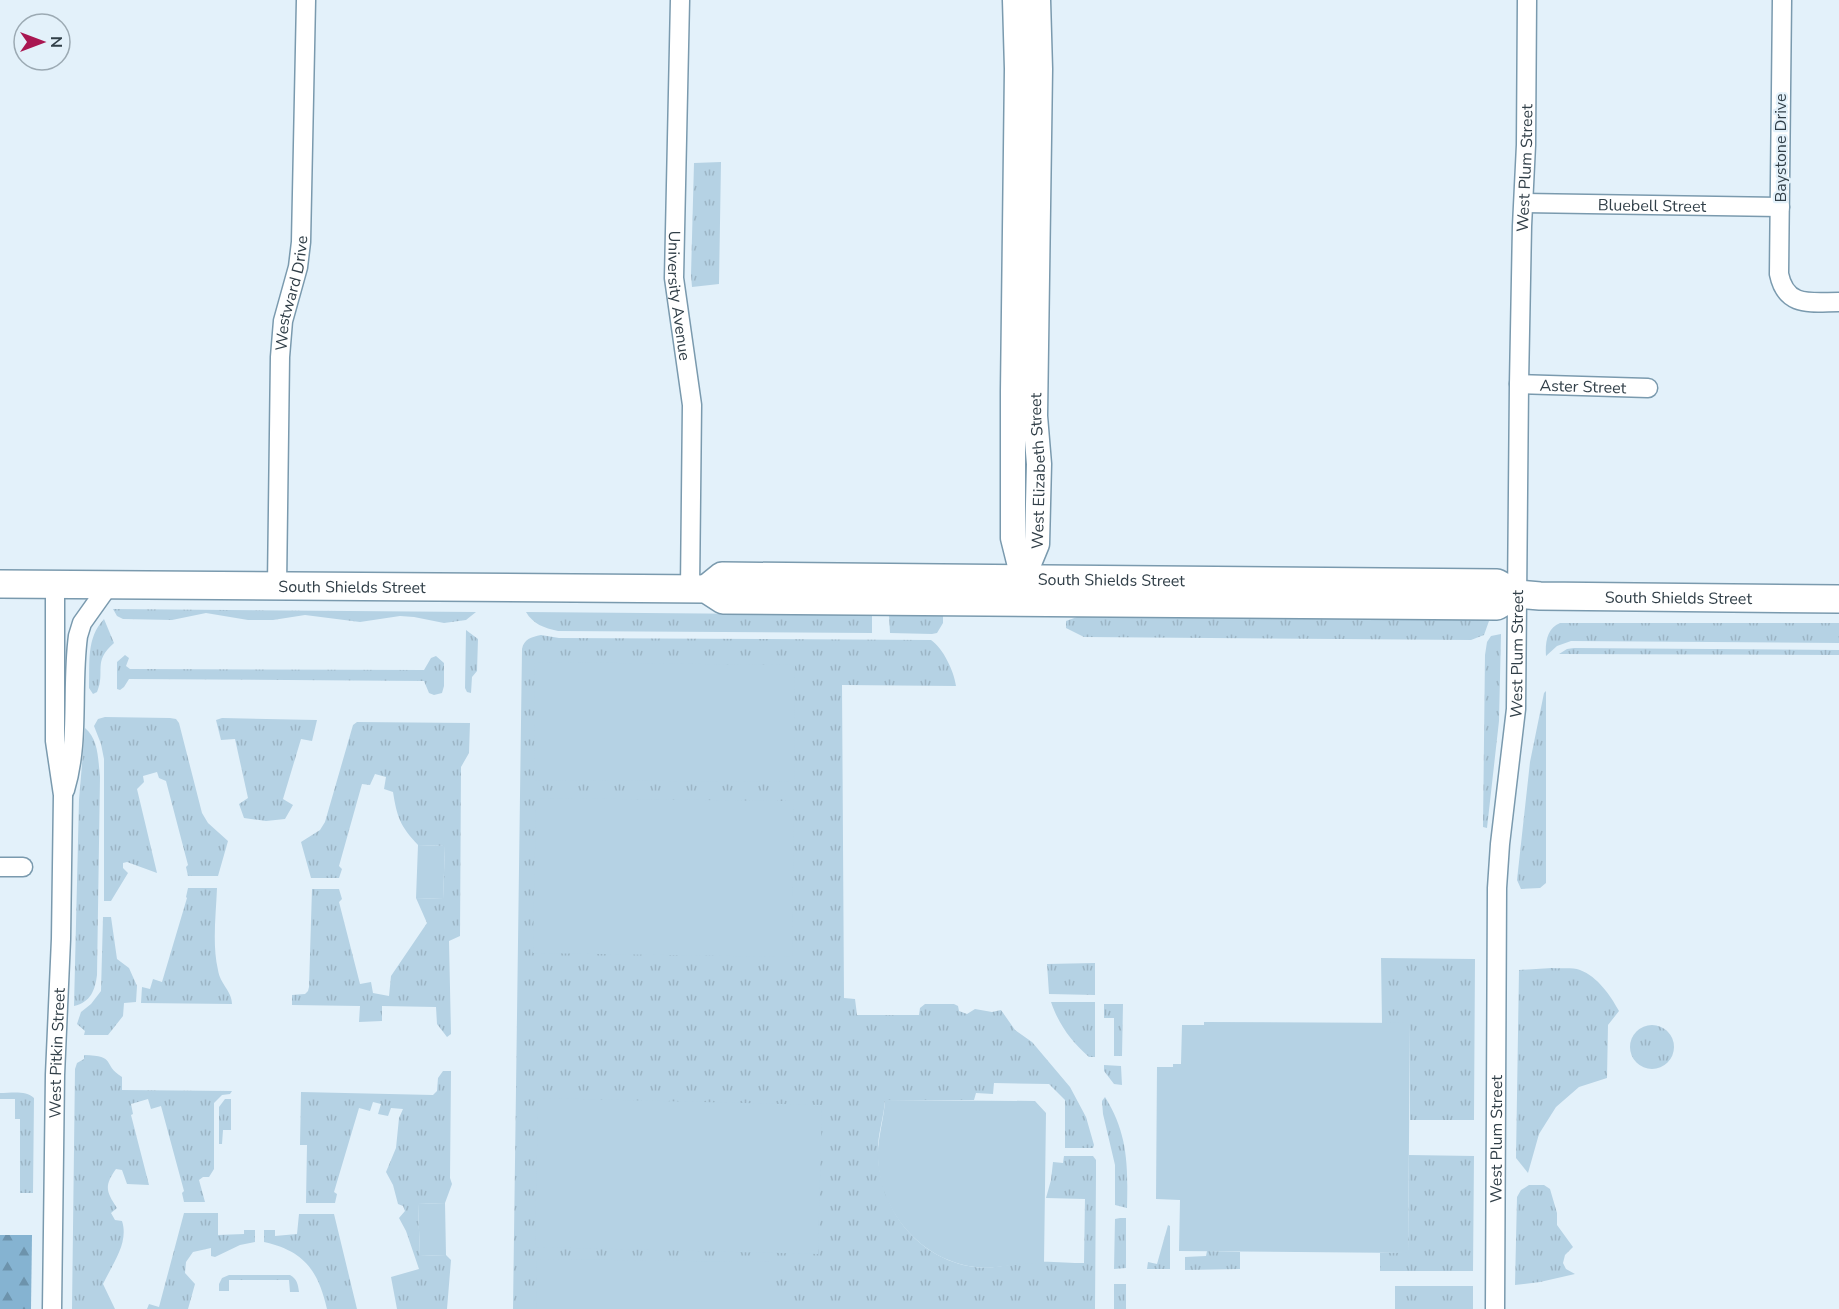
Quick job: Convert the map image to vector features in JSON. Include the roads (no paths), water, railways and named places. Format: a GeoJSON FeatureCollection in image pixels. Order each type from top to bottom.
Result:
{"type":"FeatureCollection","features":[{"type":"Feature","properties":{"kind":"main road","name":"West Elizabeth Street"},"geometry":{"type":"LineString","coordinates":[[1015,0],[1017,69],[1013,537],[1023,590]]}},
{"type":"Feature","properties":{"kind":"main road","name":"West Elizabeth Street"},"geometry":{"type":"LineString","coordinates":[[1023,590],[1037,544],[1039,464],[1035,416],[1040,69],[1038,0]]}},
{"type":"Feature","properties":{"kind":"main road","name":"South Shields Street"},"geometry":{"type":"LineString","coordinates":[[0,584],[698,589],[722,576],[1023,590],[1497,584],[1517,594],[1839,598]]}},
{"type":"Feature","properties":{"kind":"street","name":"Westward Drive"},"geometry":{"type":"LineString","coordinates":[[277,586],[280,357],[283,321],[298,267],[301,242],[306,0]]}},
{"type":"Feature","properties":{"kind":"street","name":"University Avenue"},"geometry":{"type":"LineString","coordinates":[[680,0],[674,278],[692,405],[698,589]]}},
{"type":"Feature","properties":{"kind":"street","name":"West Plum Street"},"geometry":{"type":"LineString","coordinates":[[1496,1309],[1497,888],[1516,709],[1519,384],[1527,0]]}},
{"type":"Feature","properties":{"kind":"street","name":"Baystone Drive"},"geometry":{"type":"LineString","coordinates":[[1782,0],[1779,274],[1781,284],[1795,299],[1804,302],[1839,302]]}},
{"type":"Feature","properties":{"kind":"street","name":"Bluebell Street"},"geometry":{"type":"LineString","coordinates":[[1524,203],[1780,207]]}},
{"type":"Feature","properties":{"kind":"street","name":"Aster Street"},"geometry":{"type":"LineString","coordinates":[[1519,384],[1648,388]]}},
{"type":"Feature","properties":{"kind":"street","name":"West Pitkin Street"},"geometry":{"type":"LineString","coordinates":[[52,1309],[55,1076],[60,994],[63,795],[55,741],[55,584]]}},
{"type":"Feature","properties":{"kind":"street","name":"West Pitkin Street"},"geometry":{"type":"LineString","coordinates":[[63,795],[72,760],[78,636],[82,623],[109,585]]}},
{"type":"Feature","properties":{"kind":"street"},"geometry":{"type":"LineString","coordinates":[[0,867],[23,867]]}}]}
